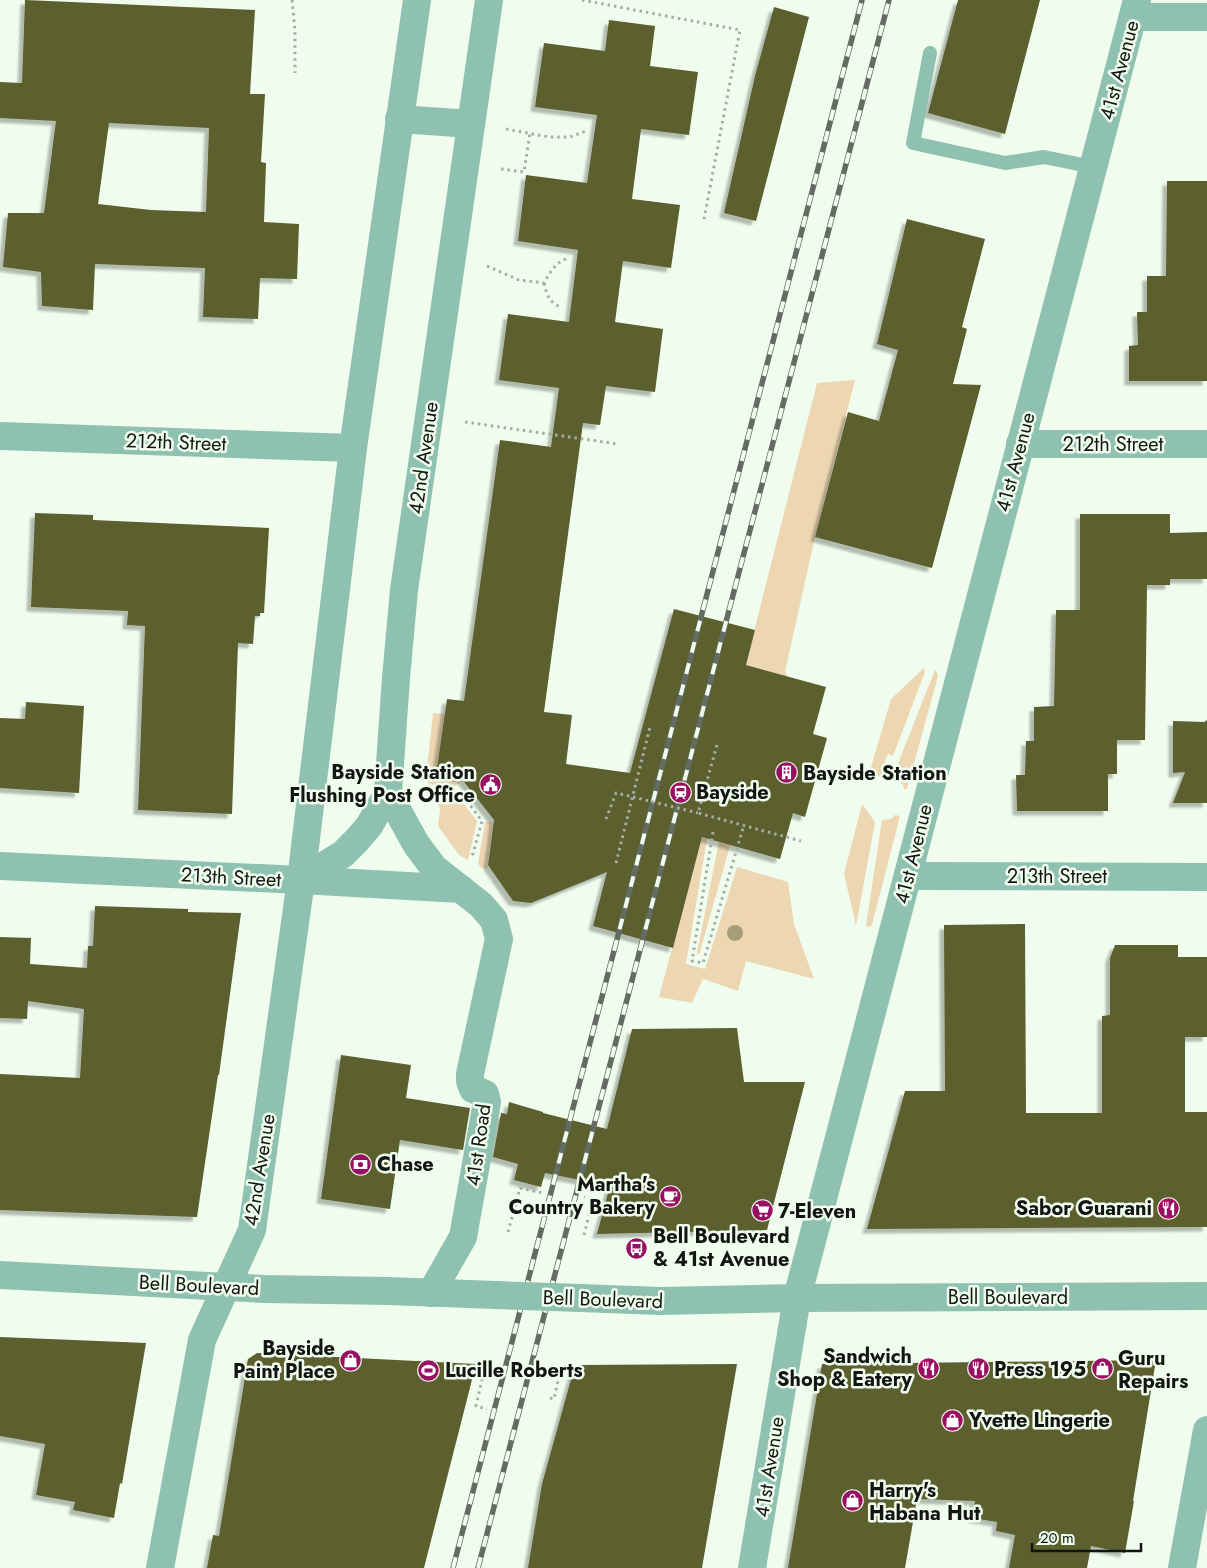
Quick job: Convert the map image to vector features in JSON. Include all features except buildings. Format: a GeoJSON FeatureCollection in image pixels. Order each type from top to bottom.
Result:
{"type":"FeatureCollection","features":[{"type":"Feature","properties":{"kind":"street","name":"42nd Avenue"},"geometry":{"type":"LineString","coordinates":[[160,1568],[202,1340],[252,1230],[301,880],[353,448],[417,0]]}},
{"type":"Feature","properties":{"kind":"street","name":"42nd Avenue"},"geometry":{"type":"LineString","coordinates":[[301,880],[344,854],[369,826],[388,793],[404,590],[489,0]]}},
{"type":"Feature","properties":{"kind":"street"},"geometry":{"type":"LineString","coordinates":[[1135,8],[1207,17]]}},
{"type":"Feature","properties":{"kind":"street","name":"41st Avenue"},"geometry":{"type":"LineString","coordinates":[[752,1568],[797,1298],[1135,8]]}},
{"type":"Feature","properties":{"kind":"street"},"geometry":{"type":"LineString","coordinates":[[399,120],[471,124]]}},
{"type":"Feature","properties":{"kind":"street","name":"212th Street"},"geometry":{"type":"LineString","coordinates":[[0,436],[353,448]]}},
{"type":"Feature","properties":{"kind":"street","name":"212th Street"},"geometry":{"type":"LineString","coordinates":[[1020,444],[1207,444]]}},
{"type":"Feature","properties":{"kind":"street"},"geometry":{"type":"LineString","coordinates":[[388,793],[416,844],[434,868],[461,889]]}},
{"type":"Feature","properties":{"kind":"street","name":"213th Street"},"geometry":{"type":"LineString","coordinates":[[0,866],[461,889]]}},
{"type":"Feature","properties":{"kind":"street","name":"213th Street"},"geometry":{"type":"LineString","coordinates":[[908,876],[1207,877]]}},
{"type":"Feature","properties":{"kind":"street","name":"41st Road"},"geometry":{"type":"LineString","coordinates":[[431,1293],[462,1237],[487,1102],[485,1094],[473,1089],[470,1074],[499,939],[494,920],[481,905],[461,889]]}},
{"type":"Feature","properties":{"kind":"street","name":"Bell Boulevard"},"geometry":{"type":"LineString","coordinates":[[0,1275],[227,1286],[660,1301],[797,1298],[1207,1296]]}},
{"type":"Feature","properties":{"kind":"street"},"geometry":{"type":"LineString","coordinates":[[1182,1568],[1207,1430]]}},
{"type":"Feature","properties":{"kind":"lane"},"geometry":{"type":"LineString","coordinates":[[930,53],[913,142],[1005,163],[1044,157],[1093,167]]}},
{"type":"Feature","properties":{"kind":"path"},"geometry":{"type":"LineString","coordinates":[[292,0],[295,31],[295,73]]}},
{"type":"Feature","properties":{"kind":"path"},"geometry":{"type":"LineString","coordinates":[[582,0],[740,30],[704,219]]}},
{"type":"Feature","properties":{"kind":"path"},"geometry":{"type":"LineString","coordinates":[[506,129],[549,137],[570,137],[586,131]]}},
{"type":"Feature","properties":{"kind":"path"},"geometry":{"type":"LineString","coordinates":[[501,169],[524,172],[530,133]]}},
{"type":"Feature","properties":{"kind":"path"},"geometry":{"type":"LineString","coordinates":[[562,308],[553,304],[546,293],[544,283],[551,270],[562,260],[568,258]]}},
{"type":"Feature","properties":{"kind":"path"},"geometry":{"type":"LineString","coordinates":[[487,266],[519,280],[544,283]]}},
{"type":"Feature","properties":{"kind":"path"},"geometry":{"type":"LineString","coordinates":[[465,422],[618,444]]}},
{"type":"Feature","properties":{"kind":"path"},"geometry":{"type":"LineString","coordinates":[[616,862],[650,727]]}},
{"type":"Feature","properties":{"kind":"path"},"geometry":{"type":"LineString","coordinates":[[698,813],[717,745]]}},
{"type":"Feature","properties":{"kind":"path"},"geometry":{"type":"LineString","coordinates":[[425,790],[455,791],[464,796],[482,821],[472,858]]}},
{"type":"Feature","properties":{"kind":"path"},"geometry":{"type":"LineString","coordinates":[[713,791],[713,797]]}},
{"type":"Feature","properties":{"kind":"path"},"geometry":{"type":"LineString","coordinates":[[606,819],[616,793],[801,841]]}},
{"type":"Feature","properties":{"kind":"path"},"geometry":{"type":"LineString","coordinates":[[713,832],[692,961],[702,963],[744,825]]}},
{"type":"Feature","properties":{"kind":"path"},"geometry":{"type":"LineString","coordinates":[[508,1232],[520,1188],[543,1193]]}},
{"type":"Feature","properties":{"kind":"path"},"geometry":{"type":"LineString","coordinates":[[584,1197],[592,1199],[584,1235]]}},
{"type":"Feature","properties":{"kind":"path"},"geometry":{"type":"LineString","coordinates":[[485,1366],[476,1406],[487,1409]]}},
{"type":"Feature","properties":{"kind":"path"},"geometry":{"type":"LineString","coordinates":[[550,1398],[554,1399],[561,1367]]}},
{"type":"Feature","properties":{"kind":"shaded area"},"geometry":{"type":"Polygon","coordinates":[[[855,380],[815,537],[785,672],[788,677],[775,725],[714,789],[817,383],[855,380]]]}},
{"type":"Feature","properties":{"kind":"shaded area"},"geometry":{"type":"Polygon","coordinates":[[[924,668],[925,672],[893,756],[888,754],[884,764],[888,767],[886,773],[867,781],[891,699],[924,668]]]}},
{"type":"Feature","properties":{"kind":"shaded area"},"geometry":{"type":"Polygon","coordinates":[[[935,670],[938,676],[907,789],[904,789],[903,785],[893,776],[935,670]]]}},
{"type":"Feature","properties":{"kind":"shaded area"},"geometry":{"type":"Polygon","coordinates":[[[433,713],[445,714],[436,775],[463,781],[453,787],[429,784],[426,778],[433,713]]]}},
{"type":"Feature","properties":{"kind":"shaded area"},"geometry":{"type":"Polygon","coordinates":[[[437,795],[451,795],[460,799],[477,821],[468,860],[459,855],[438,826],[440,809],[435,798],[437,795]]]}},
{"type":"Feature","properties":{"kind":"shaded area"},"geometry":{"type":"Polygon","coordinates":[[[862,804],[875,822],[856,926],[844,874],[862,804]]]}},
{"type":"Feature","properties":{"kind":"shaded area"},"geometry":{"type":"Polygon","coordinates":[[[895,815],[900,816],[872,925],[869,927],[866,925],[882,820],[891,819],[895,815]]]}},
{"type":"Feature","properties":{"kind":"shaded area"},"geometry":{"type":"Polygon","coordinates":[[[485,822],[493,822],[487,869],[480,867],[478,863],[485,822]]]}},
{"type":"Feature","properties":{"kind":"shaded area"},"geometry":{"type":"Polygon","coordinates":[[[703,832],[708,833],[686,964],[705,969],[737,867],[788,882],[794,924],[814,979],[746,961],[738,991],[703,979],[692,1003],[659,997],[703,832]]]}},
{"type":"Feature","properties":{"kind":"shaded area"},"geometry":{"type":"Polygon","coordinates":[[[720,836],[732,839],[699,955],[697,953],[720,836]]]}},
{"type":"Feature","properties":{"kind":"railway"},"geometry":{"type":"LineString","coordinates":[[453,1568],[862,0]]}},
{"type":"Feature","properties":{"kind":"railway"},"geometry":{"type":"LineString","coordinates":[[478,1568],[889,0]]}},
{"type":"Feature","properties":{"kind":"place","name":"Bayside Station"},"geometry":{"type":"Point","coordinates":[787,773]}},
{"type":"Feature","properties":{"kind":"place","name":"Bayside Station Flushing Post Office"},"geometry":{"type":"Point","coordinates":[491,784]}},
{"type":"Feature","properties":{"kind":"place","name":"Bayside"},"geometry":{"type":"Point","coordinates":[680,792]}},
{"type":"Feature","properties":{"kind":"place","name":"Chase"},"geometry":{"type":"Point","coordinates":[361,1164]}},
{"type":"Feature","properties":{"kind":"place","name":"Martha's Country Bakery"},"geometry":{"type":"Point","coordinates":[671,1196]}},
{"type":"Feature","properties":{"kind":"place","name":"Sabor Guarani"},"geometry":{"type":"Point","coordinates":[1168,1208]}},
{"type":"Feature","properties":{"kind":"place","name":"7-Eleven"},"geometry":{"type":"Point","coordinates":[762,1211]}},
{"type":"Feature","properties":{"kind":"place","name":"Bell Boulevard & 41st Avenue"},"geometry":{"type":"Point","coordinates":[637,1248]}},
{"type":"Feature","properties":{"kind":"place","name":"Bayside Paint Place"},"geometry":{"type":"Point","coordinates":[351,1360]}},
{"type":"Feature","properties":{"kind":"place","name":"Sandwich Shop & Eatery"},"geometry":{"type":"Point","coordinates":[928,1368]}},
{"type":"Feature","properties":{"kind":"place","name":"Press 195"},"geometry":{"type":"Point","coordinates":[978,1369]}},
{"type":"Feature","properties":{"kind":"place","name":"Guru Repairs"},"geometry":{"type":"Point","coordinates":[1102,1369]}},
{"type":"Feature","properties":{"kind":"place","name":"Lucille Roberts"},"geometry":{"type":"Point","coordinates":[429,1370]}},
{"type":"Feature","properties":{"kind":"place","name":"Yvette Lingerie"},"geometry":{"type":"Point","coordinates":[953,1420]}},
{"type":"Feature","properties":{"kind":"place","name":"Harry's Habana Hut"},"geometry":{"type":"Point","coordinates":[853,1501]}}]}
